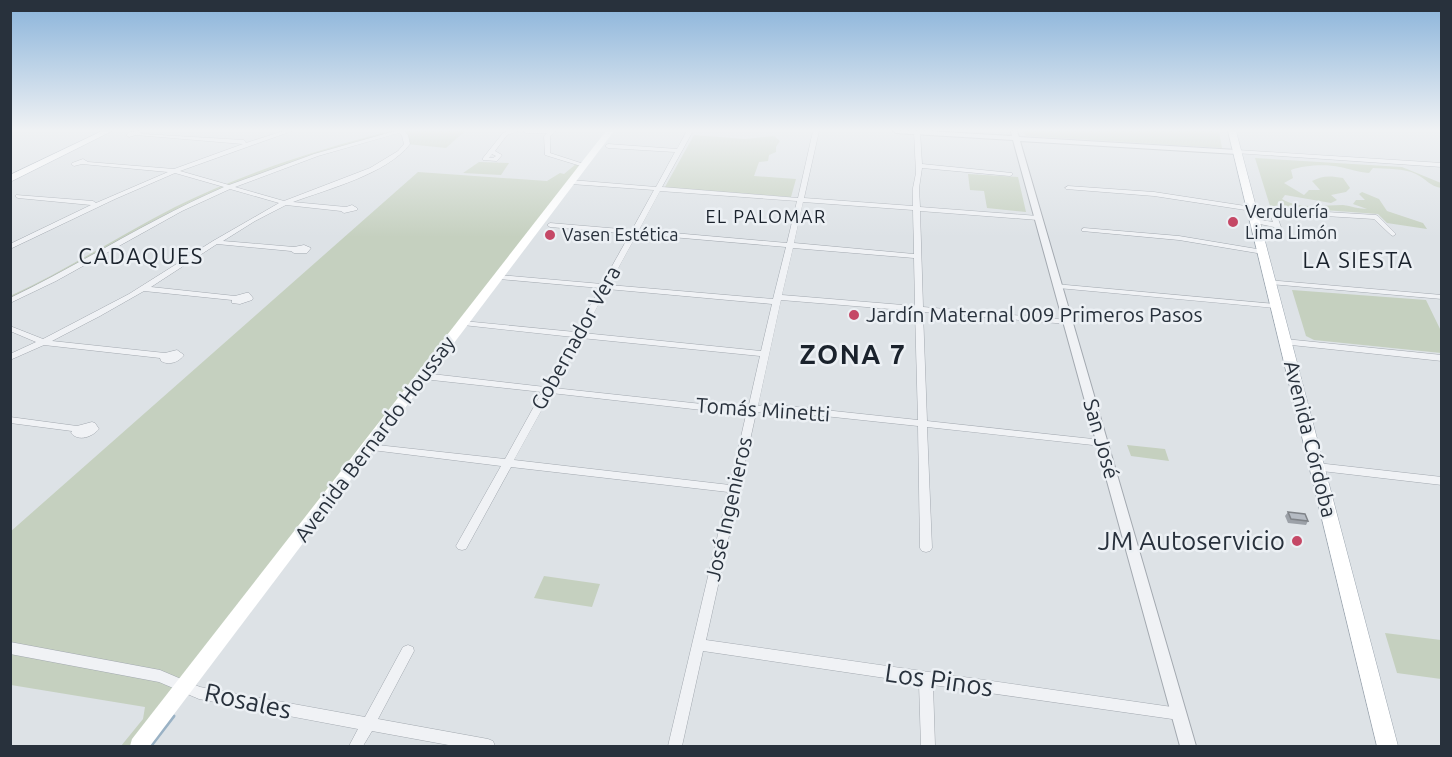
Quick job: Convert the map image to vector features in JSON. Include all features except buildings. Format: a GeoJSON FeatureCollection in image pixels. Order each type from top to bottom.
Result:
{"type":"FeatureCollection","features":[{"type":"Feature","properties":{"kind":"main road"},"geometry":{"type":"LineString","coordinates":[[10,177],[32,166]]}},
{"type":"Feature","properties":{"kind":"main road"},"geometry":{"type":"LineString","coordinates":[[10,177],[33,166]]}},
{"type":"Feature","properties":{"kind":"main road","name":"Avenida Bernardo Houssay"},"geometry":{"type":"LineString","coordinates":[[140,747],[583,166]]}},
{"type":"Feature","properties":{"kind":"main road","name":"Avenida Córdoba"},"geometry":{"type":"LineString","coordinates":[[1241,166],[1388,747]]}},
{"type":"Feature","properties":{"kind":"street"},"geometry":{"type":"LineString","coordinates":[[125,166],[171,170],[285,203],[344,209]]}},
{"type":"Feature","properties":{"kind":"street"},"geometry":{"type":"LineString","coordinates":[[10,247],[96,203],[182,166]]}},
{"type":"Feature","properties":{"kind":"street"},"geometry":{"type":"LineString","coordinates":[[10,296],[176,207],[281,166]]}},
{"type":"Feature","properties":{"kind":"street"},"geometry":{"type":"LineString","coordinates":[[10,358],[143,289],[215,242],[285,203],[374,166]]}},
{"type":"Feature","properties":{"kind":"street","name":"Gobernador Vera"},"geometry":{"type":"LineString","coordinates":[[462,546],[670,166]]}},
{"type":"Feature","properties":{"kind":"street","name":"José Ingenieros"},"geometry":{"type":"LineString","coordinates":[[675,747],[808,166]]}},
{"type":"Feature","properties":{"kind":"street"},"geometry":{"type":"LineString","coordinates":[[919,166],[916,208],[926,548]]}},
{"type":"Feature","properties":{"kind":"street"},"geometry":{"type":"LineString","coordinates":[[923,166],[1010,174]]}},
{"type":"Feature","properties":{"kind":"street","name":"San José"},"geometry":{"type":"LineString","coordinates":[[1024,166],[1188,747]]}},
{"type":"Feature","properties":{"kind":"street"},"geometry":{"type":"LineString","coordinates":[[571,182],[1038,218]]}},
{"type":"Feature","properties":{"kind":"street"},"geometry":{"type":"LineString","coordinates":[[10,301],[90,261],[227,186]]}},
{"type":"Feature","properties":{"kind":"street"},"geometry":{"type":"LineString","coordinates":[[1068,188],[1154,194],[1253,215],[1278,227],[1272,212],[1376,217],[1393,234]]}},
{"type":"Feature","properties":{"kind":"street"},"geometry":{"type":"LineString","coordinates":[[13,196],[96,203]]}},
{"type":"Feature","properties":{"kind":"street"},"geometry":{"type":"LineString","coordinates":[[550,225],[918,256]]}},
{"type":"Feature","properties":{"kind":"street"},"geometry":{"type":"LineString","coordinates":[[1084,230],[1179,238],[1263,252]]}},
{"type":"Feature","properties":{"kind":"street"},"geometry":{"type":"LineString","coordinates":[[10,241],[21,242]]}},
{"type":"Feature","properties":{"kind":"street"},"geometry":{"type":"LineString","coordinates":[[215,242],[295,249]]}},
{"type":"Feature","properties":{"kind":"street"},"geometry":{"type":"LineString","coordinates":[[499,277],[1068,322]]}},
{"type":"Feature","properties":{"kind":"street"},"geometry":{"type":"LineString","coordinates":[[1270,282],[1440,299]]}},
{"type":"Feature","properties":{"kind":"street"},"geometry":{"type":"LineString","coordinates":[[1058,286],[1276,306]]}},
{"type":"Feature","properties":{"kind":"street"},"geometry":{"type":"LineString","coordinates":[[143,289],[236,298]]}},
{"type":"Feature","properties":{"kind":"street"},"geometry":{"type":"LineString","coordinates":[[463,323],[765,354]]}},
{"type":"Feature","properties":{"kind":"street"},"geometry":{"type":"LineString","coordinates":[[10,328],[43,342],[166,356]]}},
{"type":"Feature","properties":{"kind":"street"},"geometry":{"type":"LineString","coordinates":[[1286,342],[1442,358]]}},
{"type":"Feature","properties":{"kind":"street","name":"Tomás Minetti"},"geometry":{"type":"LineString","coordinates":[[423,376],[746,412],[768,407],[1102,443]]}},
{"type":"Feature","properties":{"kind":"street"},"geometry":{"type":"LineString","coordinates":[[10,420],[78,429]]}},
{"type":"Feature","properties":{"kind":"street"},"geometry":{"type":"LineString","coordinates":[[369,447],[734,489]]}},
{"type":"Feature","properties":{"kind":"street"},"geometry":{"type":"LineString","coordinates":[[1317,467],[1442,481]]}},
{"type":"Feature","properties":{"kind":"street","name":"Los Pinos"},"geometry":{"type":"LineString","coordinates":[[698,645],[1179,714]]}},
{"type":"Feature","properties":{"kind":"street","name":"Rosales"},"geometry":{"type":"LineString","coordinates":[[10,648],[160,676],[199,693],[488,747]]}},
{"type":"Feature","properties":{"kind":"street"},"geometry":{"type":"LineString","coordinates":[[356,747],[408,651]]}},
{"type":"Feature","properties":{"kind":"street"},"geometry":{"type":"LineString","coordinates":[[926,678],[928,747]]}},
{"type":"Feature","properties":{"kind":"green space"},"geometry":{"type":"Polygon","coordinates":[[[272,166],[283,166],[182,209],[11,301],[10,296],[175,207],[227,183],[272,166]]]}},
{"type":"Feature","properties":{"kind":"green space"},"geometry":{"type":"Polygon","coordinates":[[[473,166],[507,166],[501,175],[463,173],[473,166]]]}},
{"type":"Feature","properties":{"kind":"green space"},"geometry":{"type":"Polygon","coordinates":[[[573,166],[581,166],[139,746],[121,746],[143,719],[145,707],[11,685],[10,532],[418,172],[547,181],[560,173],[564,174],[573,166]]]}},
{"type":"Feature","properties":{"kind":"green space"},"geometry":{"type":"Polygon","coordinates":[[[677,166],[757,166],[754,176],[796,179],[791,197],[665,187],[677,166]]]}},
{"type":"Feature","properties":{"kind":"green space"},"geometry":{"type":"Polygon","coordinates":[[[1258,166],[1307,166],[1291,170],[1293,178],[1284,183],[1304,195],[1309,190],[1320,190],[1312,181],[1327,176],[1343,178],[1350,188],[1346,192],[1331,195],[1337,200],[1331,203],[1285,195],[1282,199],[1304,206],[1343,205],[1367,209],[1353,204],[1356,200],[1365,200],[1359,194],[1362,192],[1379,199],[1387,211],[1423,223],[1427,229],[1387,223],[1378,214],[1270,206],[1258,166]]]}},
{"type":"Feature","properties":{"kind":"green space"},"geometry":{"type":"Polygon","coordinates":[[[1332,166],[1402,167],[1441,183],[1441,188],[1406,171],[1373,168],[1369,173],[1332,166]]]}},
{"type":"Feature","properties":{"kind":"green space"},"geometry":{"type":"Polygon","coordinates":[[[968,174],[1018,177],[1026,212],[987,208],[984,191],[970,190],[968,174]]]}},
{"type":"Feature","properties":{"kind":"green space"},"geometry":{"type":"Polygon","coordinates":[[[1292,290],[1426,300],[1441,331],[1441,353],[1314,340],[1306,336],[1292,290]]]}},
{"type":"Feature","properties":{"kind":"green space"},"geometry":{"type":"Polygon","coordinates":[[[1127,445],[1165,449],[1169,461],[1131,456],[1127,445]]]}},
{"type":"Feature","properties":{"kind":"green space"},"geometry":{"type":"Polygon","coordinates":[[[544,576],[600,584],[592,607],[534,598],[544,576]]]}},
{"type":"Feature","properties":{"kind":"green space"},"geometry":{"type":"Polygon","coordinates":[[[1385,633],[1441,640],[1441,679],[1397,673],[1385,633]]]}},
{"type":"Feature","properties":{"kind":"waterway"},"geometry":{"type":"LineString","coordinates":[[151,746],[174,716]]}},
{"type":"Feature","properties":{"kind":"place","name":"Verdulería Lima Limón"},"geometry":{"type":"Point","coordinates":[1233,222]}},
{"type":"Feature","properties":{"kind":"place","name":"Vasen Estética"},"geometry":{"type":"Point","coordinates":[550,235]}},
{"type":"Feature","properties":{"kind":"place","name":"Jardín Maternal 009 Primeros Pasos"},"geometry":{"type":"Point","coordinates":[854,315]}},
{"type":"Feature","properties":{"kind":"place","name":"JM Autoservicio"},"geometry":{"type":"Point","coordinates":[1297,541]}},
{"type":"Feature","properties":{"kind":"district","name":"EL PALOMAR"},"geometry":{"type":"Point","coordinates":[766,217]}},
{"type":"Feature","properties":{"kind":"district","name":"CADAQUES"},"geometry":{"type":"Point","coordinates":[141,256]}},
{"type":"Feature","properties":{"kind":"district","name":"LA SIESTA"},"geometry":{"type":"Point","coordinates":[1358,260]}},
{"type":"Feature","properties":{"kind":"district","name":"ZONA 7"},"geometry":{"type":"Point","coordinates":[853,355]}}]}
